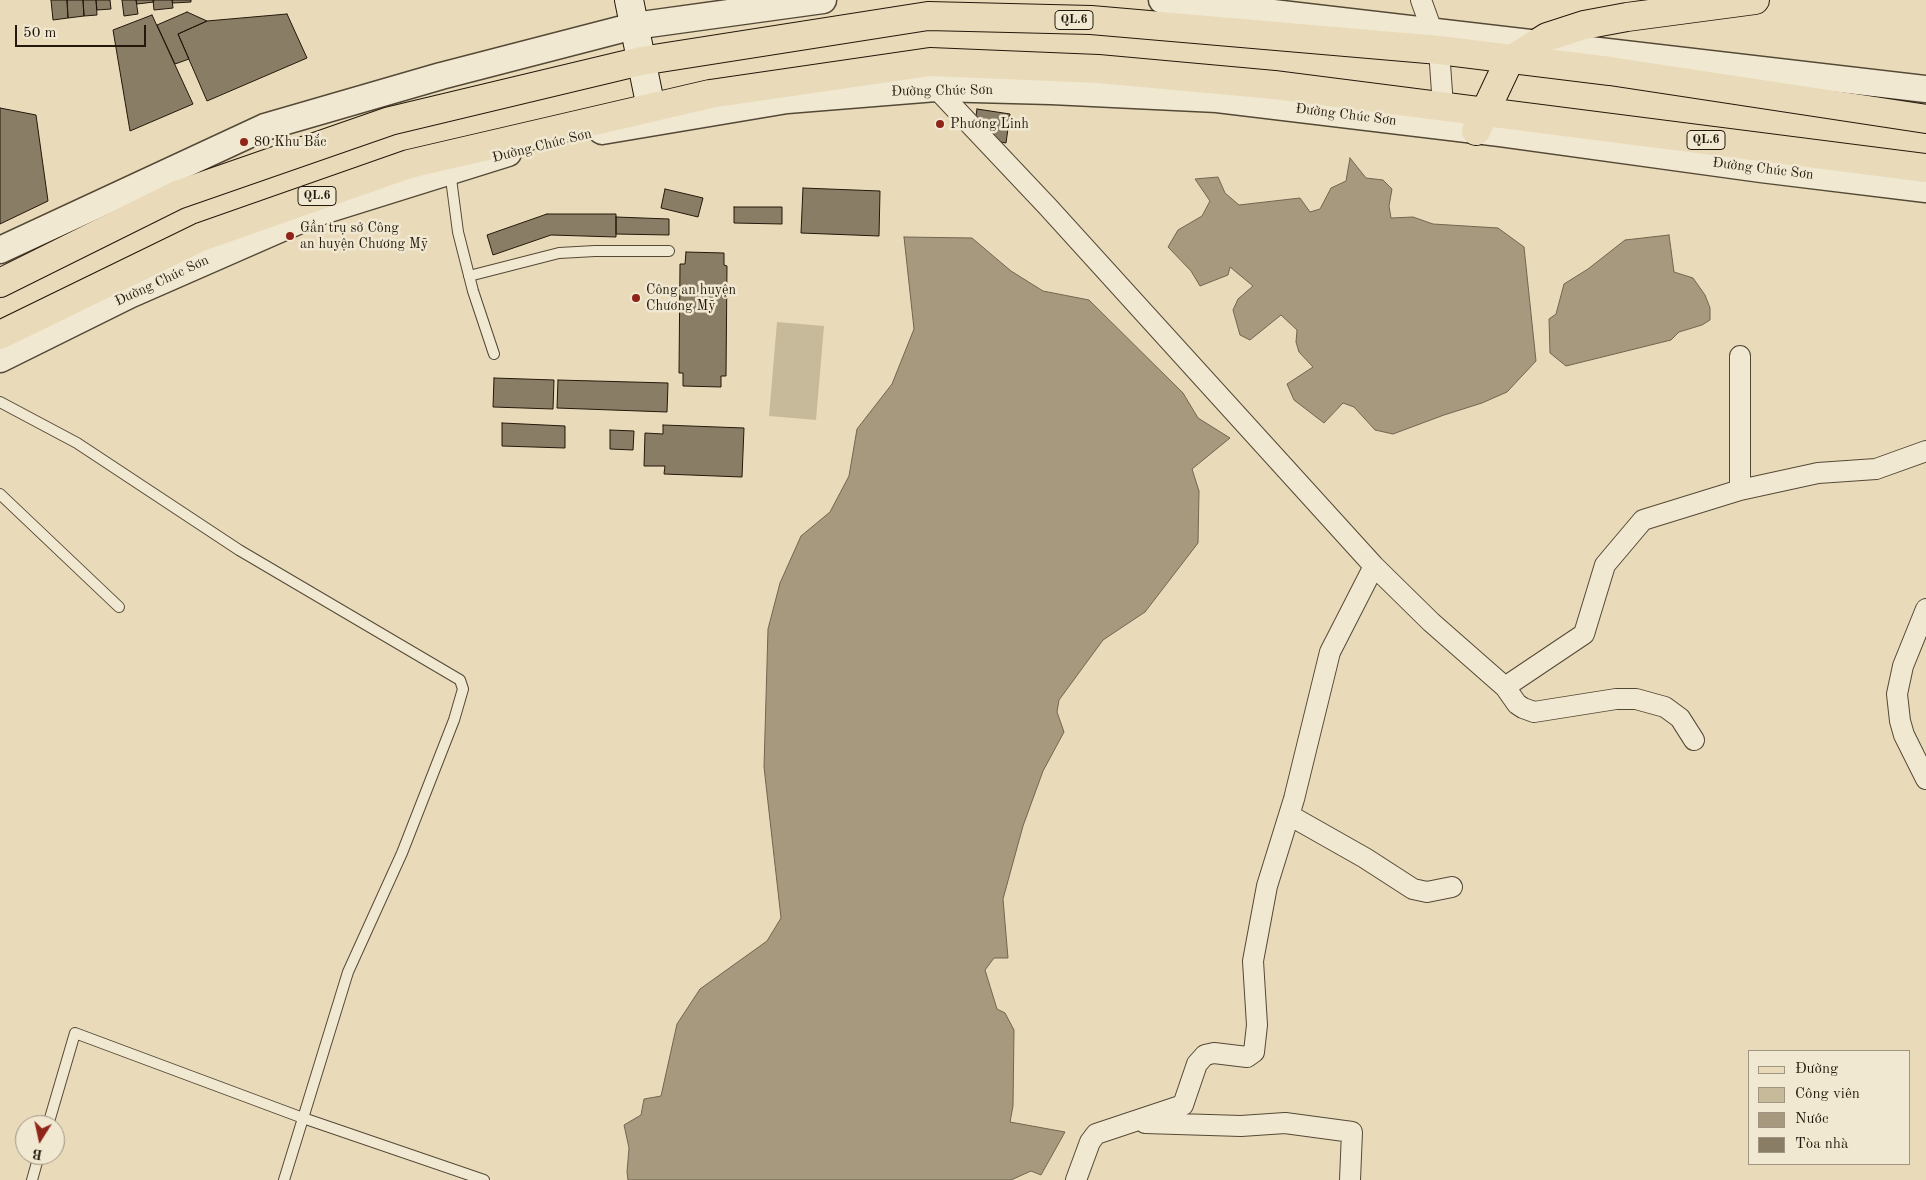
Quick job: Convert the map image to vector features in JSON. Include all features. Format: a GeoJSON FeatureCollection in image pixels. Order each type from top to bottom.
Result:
{"type":"FeatureCollection","features":[{"type":"Feature","properties":{"kind":"main road"},"geometry":{"type":"LineString","coordinates":[[1481,121],[1509,61],[1547,37],[1584,25],[1609,20],[1755,0]]}},
{"type":"Feature","properties":{"kind":"main road"},"geometry":{"type":"LineString","coordinates":[[631,13],[651,108]]}},
{"type":"Feature","properties":{"kind":"main road","name":"QL.6"},"geometry":{"type":"LineString","coordinates":[[0,283],[177,195],[400,119],[641,61],[928,16],[1092,20],[1436,40],[1509,61],[1610,71],[1926,119]]}},
{"type":"Feature","properties":{"kind":"main road","name":"Đường Chúc Sơn"},"geometry":{"type":"LineString","coordinates":[[0,335],[201,236],[409,164],[448,163],[710,94],[930,62],[1098,69],[1274,85],[1481,121],[1926,168]]}},
{"type":"Feature","properties":{"kind":"street"},"geometry":{"type":"LineString","coordinates":[[0,250],[265,127],[441,76],[631,13],[823,0]]}},
{"type":"Feature","properties":{"kind":"street"},"geometry":{"type":"LineString","coordinates":[[1162,0],[1436,40],[1535,44],[1926,89]]}},
{"type":"Feature","properties":{"kind":"street"},"geometry":{"type":"LineString","coordinates":[[1420,0],[1436,40],[1444,116]]}},
{"type":"Feature","properties":{"kind":"street"},"geometry":{"type":"LineString","coordinates":[[914,64],[1048,207],[1374,566],[1431,622],[1504,687],[1517,704],[1534,712],[1616,699],[1636,699],[1651,702],[1665,707],[1680,718],[1694,740]]}},
{"type":"Feature","properties":{"kind":"street","name":"Đường Chúc Sơn"},"geometry":{"type":"LineString","coordinates":[[0,359],[129,295],[316,213],[448,163],[556,139],[767,103],[936,88],[1217,99],[1444,116]]}},
{"type":"Feature","properties":{"kind":"street","name":"Đường Chúc Sơn"},"geometry":{"type":"LineString","coordinates":[[1481,121],[1761,170],[1926,188]]}},
{"type":"Feature","properties":{"kind":"street"},"geometry":{"type":"LineString","coordinates":[[1740,356],[1740,490]]}},
{"type":"Feature","properties":{"kind":"street"},"geometry":{"type":"LineString","coordinates":[[1504,687],[1584,634],[1605,565],[1643,520],[1740,490],[1818,474],[1876,469],[1926,451]]}},
{"type":"Feature","properties":{"kind":"street"},"geometry":{"type":"LineString","coordinates":[[1076,1180],[1093,1136],[1183,1105],[1197,1064],[1205,1055],[1214,1053],[1247,1057],[1254,1052],[1257,1025],[1253,961],[1267,886],[1289,814],[1330,652],[1374,566]]}},
{"type":"Feature","properties":{"kind":"street"},"geometry":{"type":"LineString","coordinates":[[1926,609],[1903,666],[1897,694],[1900,721],[1904,735],[1926,779]]}},
{"type":"Feature","properties":{"kind":"street"},"geometry":{"type":"LineString","coordinates":[[1289,814],[1365,858],[1413,889],[1427,892],[1452,887]]}},
{"type":"Feature","properties":{"kind":"street"},"geometry":{"type":"LineString","coordinates":[[1128,1123],[1241,1126],[1285,1123],[1352,1132],[1350,1180]]}},
{"type":"Feature","properties":{"kind":"lane"},"geometry":{"type":"LineString","coordinates":[[448,163],[458,232],[469,276],[494,354]]}},
{"type":"Feature","properties":{"kind":"lane"},"geometry":{"type":"LineString","coordinates":[[469,276],[560,253],[669,251]]}},
{"type":"Feature","properties":{"kind":"lane"},"geometry":{"type":"LineString","coordinates":[[0,402],[77,443],[239,550],[460,680],[462,690],[454,720],[402,853],[348,972],[284,1180]]}},
{"type":"Feature","properties":{"kind":"lane"},"geometry":{"type":"LineString","coordinates":[[0,494],[119,607]]}},
{"type":"Feature","properties":{"kind":"lane"},"geometry":{"type":"LineString","coordinates":[[51,1115],[75,1033],[303,1118],[484,1180]]}},
{"type":"Feature","properties":{"kind":"lane"},"geometry":{"type":"LineString","coordinates":[[32,1180],[36,1165]]}},
{"type":"Feature","properties":{"kind":"green space"},"geometry":{"type":"Polygon","coordinates":[[[777,322],[824,326],[816,420],[769,416],[777,322]]]}},
{"type":"Feature","properties":{"kind":"water"},"geometry":{"type":"Polygon","coordinates":[[[1350,158],[1366,178],[1383,180],[1392,189],[1389,206],[1391,218],[1413,217],[1433,224],[1498,228],[1524,247],[1536,361],[1507,392],[1482,403],[1393,434],[1375,430],[1354,407],[1343,403],[1324,423],[1294,400],[1287,384],[1313,367],[1299,352],[1296,342],[1297,330],[1281,315],[1250,340],[1240,335],[1233,310],[1238,299],[1253,286],[1230,267],[1228,275],[1200,286],[1191,271],[1168,247],[1178,230],[1202,216],[1210,201],[1195,179],[1218,177],[1225,193],[1239,205],[1300,198],[1310,212],[1320,209],[1331,188],[1346,181],[1350,158]]]}},
{"type":"Feature","properties":{"kind":"water"},"geometry":{"type":"Polygon","coordinates":[[[1669,235],[1674,272],[1693,278],[1705,295],[1710,308],[1710,320],[1702,325],[1679,332],[1671,340],[1566,366],[1550,353],[1549,319],[1556,314],[1564,284],[1588,269],[1625,240],[1669,235]]]}},
{"type":"Feature","properties":{"kind":"water"},"geometry":{"type":"Polygon","coordinates":[[[904,237],[972,238],[1011,271],[1043,291],[1089,300],[1183,393],[1198,418],[1230,438],[1192,469],[1199,491],[1198,543],[1145,612],[1103,640],[1059,700],[1057,712],[1064,732],[1043,771],[1023,826],[1003,899],[1008,958],[994,958],[985,970],[997,1009],[1005,1013],[1014,1030],[1013,1106],[1010,1122],[1065,1132],[1041,1175],[1031,1171],[1011,1180],[628,1180],[629,1148],[624,1125],[641,1115],[644,1099],[661,1096],[677,1024],[700,989],[767,941],[781,918],[764,767],[768,629],[780,583],[801,536],[830,512],[849,476],[857,429],[892,384],[914,329],[904,237]]]}},
{"type":"Feature","properties":{"kind":"building"},"geometry":{"type":"Polygon","coordinates":[[[51,0],[67,0],[68,18],[53,20],[51,0]]]}},
{"type":"Feature","properties":{"kind":"building"},"geometry":{"type":"Polygon","coordinates":[[[67,0],[83,0],[84,16],[68,18],[67,0]]]}},
{"type":"Feature","properties":{"kind":"building"},"geometry":{"type":"Polygon","coordinates":[[[83,0],[96,0],[97,15],[84,16],[83,0]]]}},
{"type":"Feature","properties":{"kind":"building"},"geometry":{"type":"Polygon","coordinates":[[[96,0],[110,0],[111,9],[97,10],[96,0]]]}},
{"type":"Feature","properties":{"kind":"building"},"geometry":{"type":"Polygon","coordinates":[[[122,0],[136,0],[138,14],[124,16],[122,0]]]}},
{"type":"Feature","properties":{"kind":"building"},"geometry":{"type":"Polygon","coordinates":[[[136,0],[153,0],[154,2],[137,4],[136,0]]]}},
{"type":"Feature","properties":{"kind":"building"},"geometry":{"type":"Polygon","coordinates":[[[153,0],[172,0],[173,8],[154,10],[153,0]]]}},
{"type":"Feature","properties":{"kind":"building"},"geometry":{"type":"Polygon","coordinates":[[[172,0],[191,0],[191,2],[173,3],[172,0]]]}},
{"type":"Feature","properties":{"kind":"building"},"geometry":{"type":"Polygon","coordinates":[[[187,12],[207,21],[178,34],[189,59],[175,64],[157,25],[187,12]]]}},
{"type":"Feature","properties":{"kind":"building"},"geometry":{"type":"Polygon","coordinates":[[[287,14],[307,58],[207,101],[178,34],[207,21],[287,14]]]}},
{"type":"Feature","properties":{"kind":"building"},"geometry":{"type":"Polygon","coordinates":[[[152,15],[193,104],[130,131],[113,30],[152,15]]]}},
{"type":"Feature","properties":{"kind":"building"},"geometry":{"type":"Polygon","coordinates":[[[0,108],[36,115],[48,201],[0,224],[0,108]]]}},
{"type":"Feature","properties":{"kind":"building"},"geometry":{"type":"Polygon","coordinates":[[[977,109],[1010,114],[1006,143],[990,140],[993,125],[975,123],[977,109]]]}},
{"type":"Feature","properties":{"kind":"building"},"geometry":{"type":"Polygon","coordinates":[[[803,188],[880,191],[879,236],[801,233],[803,188]]]}},
{"type":"Feature","properties":{"kind":"building"},"geometry":{"type":"Polygon","coordinates":[[[665,189],[703,198],[698,217],[661,208],[665,189]]]}},
{"type":"Feature","properties":{"kind":"building"},"geometry":{"type":"Polygon","coordinates":[[[734,207],[782,207],[782,224],[734,223],[734,207]]]}},
{"type":"Feature","properties":{"kind":"building"},"geometry":{"type":"Polygon","coordinates":[[[547,214],[616,214],[616,237],[551,235],[493,255],[487,235],[547,214]]]}},
{"type":"Feature","properties":{"kind":"building"},"geometry":{"type":"Polygon","coordinates":[[[616,217],[669,219],[669,235],[616,234],[616,217]]]}},
{"type":"Feature","properties":{"kind":"building"},"geometry":{"type":"Polygon","coordinates":[[[686,252],[724,253],[724,265],[727,266],[726,376],[721,376],[721,387],[683,386],[683,373],[679,373],[680,264],[685,264],[686,252]]]}},
{"type":"Feature","properties":{"kind":"building"},"geometry":{"type":"Polygon","coordinates":[[[494,378],[554,380],[553,409],[493,407],[494,378]]]}},
{"type":"Feature","properties":{"kind":"building"},"geometry":{"type":"Polygon","coordinates":[[[558,380],[668,383],[667,412],[557,408],[558,380]]]}},
{"type":"Feature","properties":{"kind":"building"},"geometry":{"type":"Polygon","coordinates":[[[502,423],[565,426],[565,448],[502,446],[502,423]]]}},
{"type":"Feature","properties":{"kind":"building"},"geometry":{"type":"Polygon","coordinates":[[[663,425],[744,428],[742,477],[664,474],[665,466],[644,466],[645,433],[663,434],[663,425]]]}},
{"type":"Feature","properties":{"kind":"building"},"geometry":{"type":"Polygon","coordinates":[[[610,430],[634,431],[633,450],[610,449],[610,430]]]}},
{"type":"Feature","properties":{"kind":"place","name":"Phương Linh"},"geometry":{"type":"Point","coordinates":[940,124]}},
{"type":"Feature","properties":{"kind":"place","name":"80 Khu Bắc"},"geometry":{"type":"Point","coordinates":[244,142]}},
{"type":"Feature","properties":{"kind":"place","name":"Gần trụ sở Công an huyện Chương Mỹ"},"geometry":{"type":"Point","coordinates":[290,236]}},
{"type":"Feature","properties":{"kind":"place","name":"Công an huyện Chương Mỹ"},"geometry":{"type":"Point","coordinates":[636,298]}}]}
